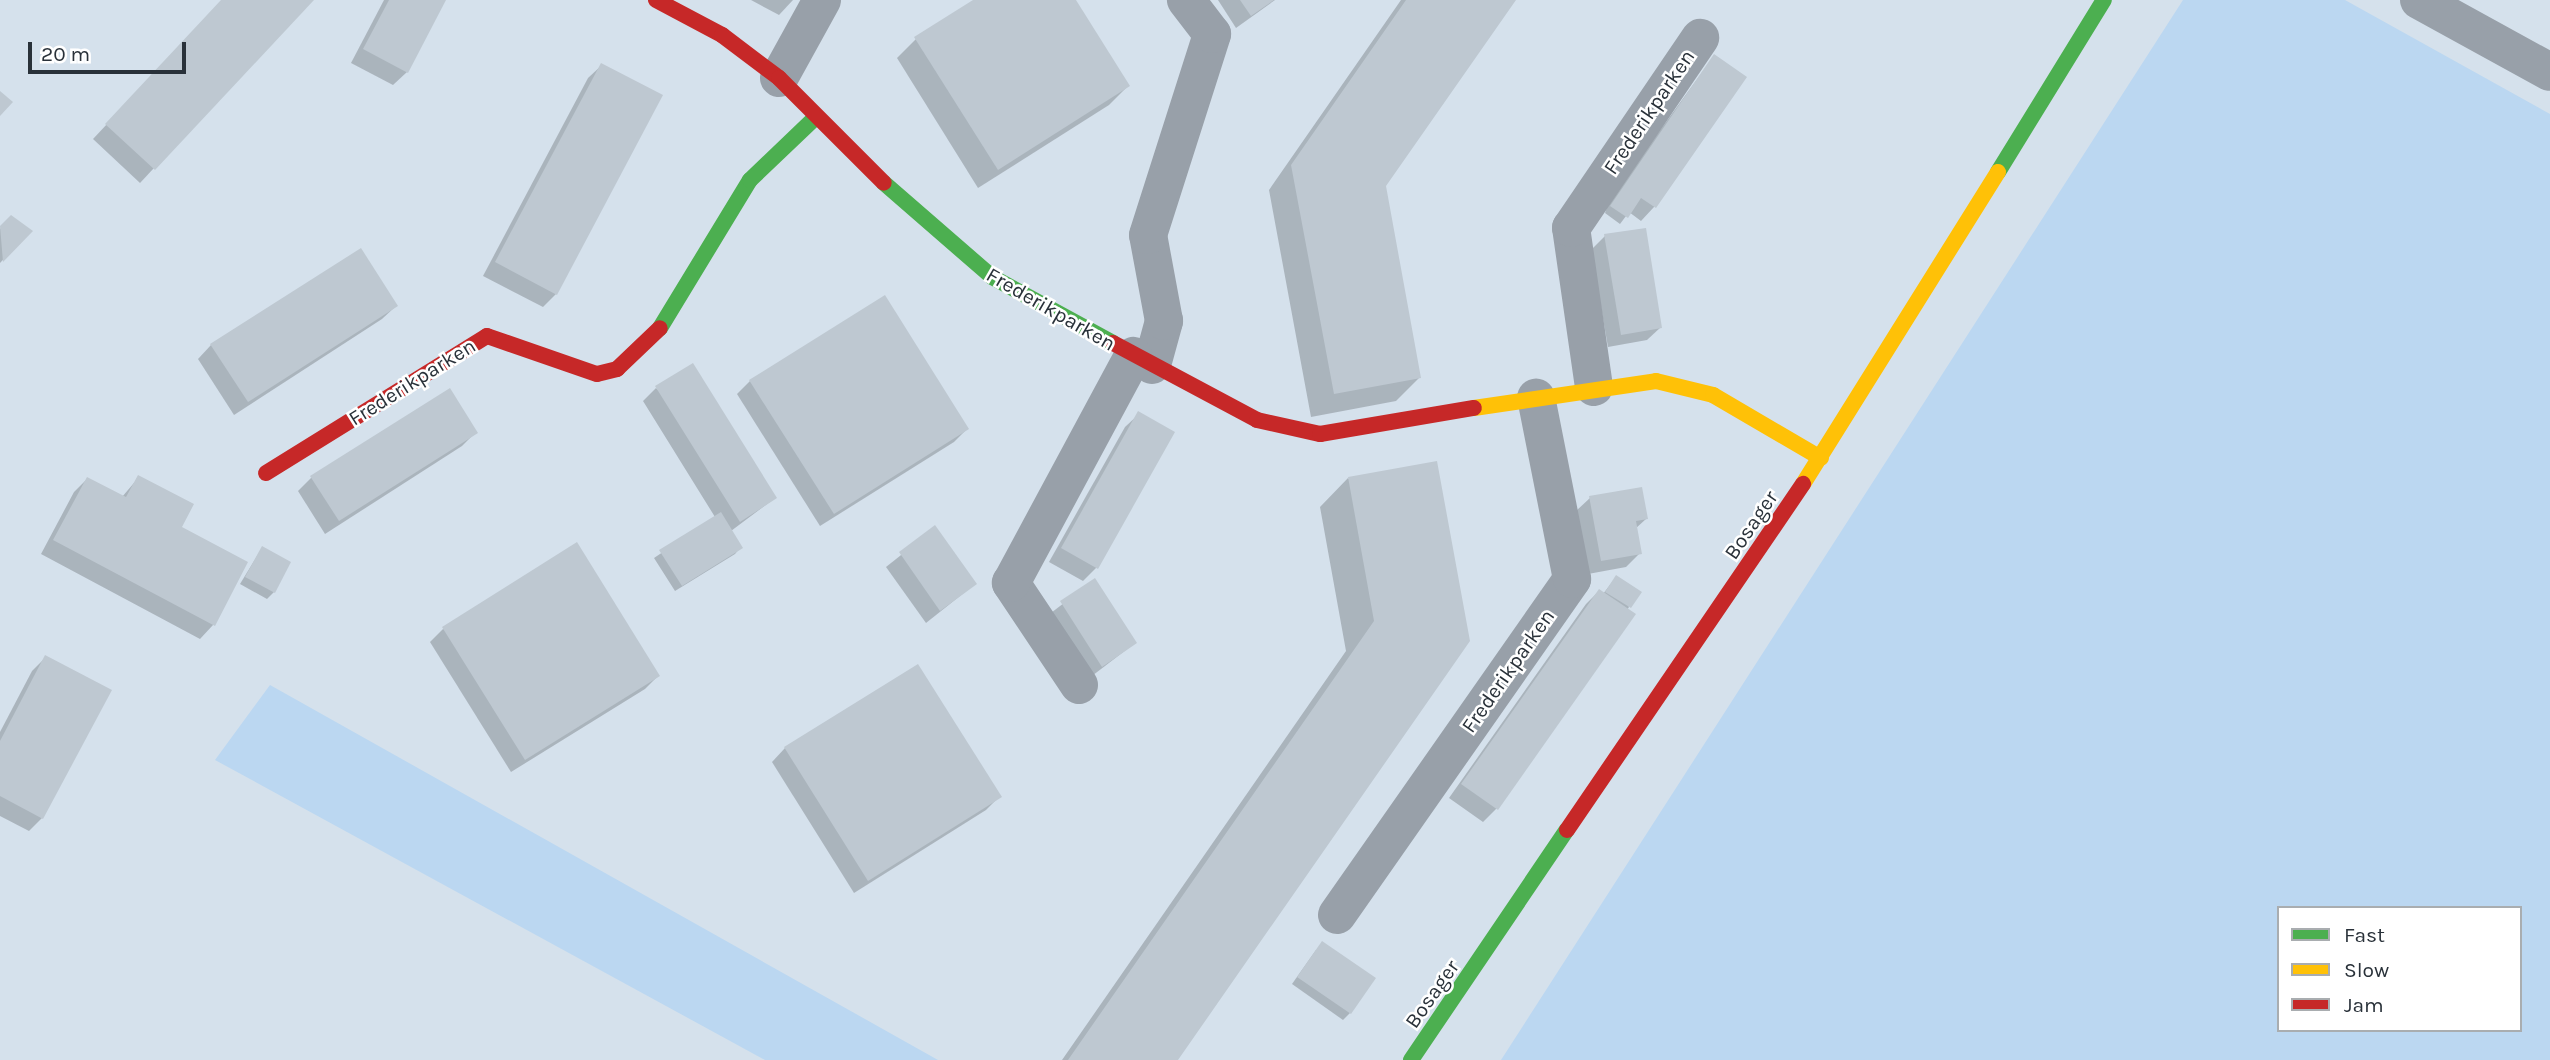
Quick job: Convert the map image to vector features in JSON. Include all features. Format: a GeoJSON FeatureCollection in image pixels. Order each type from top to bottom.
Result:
{"type":"FeatureCollection","features":[{"type":"Feature","properties":{"kind":"street","name":"Frederikparken"},"geometry":{"type":"LineString","coordinates":[[656,0],[722,36],[779,79],[918,217],[992,277],[1143,361],[1257,420],[1320,434],[1594,387],[1656,381],[1713,395],[1821,458]]}},
{"type":"Feature","properties":{"kind":"street"},"geometry":{"type":"LineString","coordinates":[[779,79],[822,0]]}},
{"type":"Feature","properties":{"kind":"street","name":"Frederikparken"},"geometry":{"type":"LineString","coordinates":[[1079,685],[1011,583],[1164,321],[1148,235],[1212,34],[1186,0]]}},
{"type":"Feature","properties":{"kind":"street","name":"Bosager"},"geometry":{"type":"LineString","coordinates":[[1411,1060],[1821,458],[2104,0]]}},
{"type":"Feature","properties":{"kind":"street"},"geometry":{"type":"LineString","coordinates":[[2419,0],[2550,72]]}},
{"type":"Feature","properties":{"kind":"street","name":"Frederikparken"},"geometry":{"type":"LineString","coordinates":[[1594,387],[1571,228],[1700,38]]}},
{"type":"Feature","properties":{"kind":"street","name":"Frederikparken"},"geometry":{"type":"LineString","coordinates":[[266,473],[487,336],[597,374],[617,369],[667,323],[750,180],[816,117]]}},
{"type":"Feature","properties":{"kind":"street","name":"Frederikparken"},"geometry":{"type":"LineString","coordinates":[[1337,915],[1572,579],[1536,398]]}},
{"type":"Feature","properties":{"kind":"shaded area"},"geometry":{"type":"Polygon","coordinates":[[[2183,0],[2345,0],[2550,114],[2550,1060],[1501,1060],[2183,0]]]}},
{"type":"Feature","properties":{"kind":"shaded area"},"geometry":{"type":"Polygon","coordinates":[[[270,685],[938,1060],[765,1060],[215,760],[270,685]]]}},
{"type":"Feature","properties":{"kind":"building"},"geometry":{"type":"Polygon","coordinates":[[[221,0],[314,0],[155,170],[105,124],[221,0]]]}},
{"type":"Feature","properties":{"kind":"building"},"geometry":{"type":"Polygon","coordinates":[[[389,0],[446,0],[408,73],[363,49],[389,0]]]}},
{"type":"Feature","properties":{"kind":"building"},"geometry":{"type":"Polygon","coordinates":[[[973,0],[1076,0],[1130,86],[998,170],[914,37],[973,0]]]}},
{"type":"Feature","properties":{"kind":"building"},"geometry":{"type":"Polygon","coordinates":[[[1240,0],[1274,0],[1251,16],[1240,0]]]}},
{"type":"Feature","properties":{"kind":"building"},"geometry":{"type":"Polygon","coordinates":[[[1406,0],[1516,0],[1386,186],[1421,378],[1334,394],[1291,165],[1406,0]]]}},
{"type":"Feature","properties":{"kind":"building"},"geometry":{"type":"Polygon","coordinates":[[[1714,54],[1747,77],[1656,208],[1641,198],[1628,218],[1610,206],[1714,54]]]}},
{"type":"Feature","properties":{"kind":"building"},"geometry":{"type":"Polygon","coordinates":[[[601,63],[663,95],[557,295],[495,262],[601,63]]]}},
{"type":"Feature","properties":{"kind":"building"},"geometry":{"type":"Polygon","coordinates":[[[0,91],[13,102],[0,116],[0,91]]]}},
{"type":"Feature","properties":{"kind":"building"},"geometry":{"type":"Polygon","coordinates":[[[11,215],[33,231],[3,262],[0,226],[11,215]]]}},
{"type":"Feature","properties":{"kind":"building"},"geometry":{"type":"Polygon","coordinates":[[[1646,228],[1662,328],[1621,335],[1604,234],[1646,228]]]}},
{"type":"Feature","properties":{"kind":"building"},"geometry":{"type":"Polygon","coordinates":[[[361,248],[398,306],[248,402],[210,344],[361,248]]]}},
{"type":"Feature","properties":{"kind":"building"},"geometry":{"type":"Polygon","coordinates":[[[885,295],[969,429],[834,514],[749,380],[885,295]]]}},
{"type":"Feature","properties":{"kind":"building"},"geometry":{"type":"Polygon","coordinates":[[[693,363],[777,498],[740,522],[655,386],[693,363]]]}},
{"type":"Feature","properties":{"kind":"building"},"geometry":{"type":"Polygon","coordinates":[[[450,388],[478,433],[339,521],[310,476],[450,388]]]}},
{"type":"Feature","properties":{"kind":"building"},"geometry":{"type":"Polygon","coordinates":[[[1138,411],[1175,432],[1098,569],[1061,548],[1138,411]]]}},
{"type":"Feature","properties":{"kind":"building"},"geometry":{"type":"Polygon","coordinates":[[[1437,461],[1470,641],[1178,1060],[1068,1060],[1374,621],[1348,477],[1437,461]]]}},
{"type":"Feature","properties":{"kind":"building"},"geometry":{"type":"Polygon","coordinates":[[[138,475],[194,504],[182,527],[248,562],[215,626],[53,540],[87,477],[126,497],[138,475]]]}},
{"type":"Feature","properties":{"kind":"building"},"geometry":{"type":"Polygon","coordinates":[[[1642,487],[1648,519],[1636,521],[1642,554],[1601,561],[1589,496],[1642,487]]]}},
{"type":"Feature","properties":{"kind":"building"},"geometry":{"type":"Polygon","coordinates":[[[721,512],[743,548],[682,586],[659,550],[721,512]]]}},
{"type":"Feature","properties":{"kind":"building"},"geometry":{"type":"Polygon","coordinates":[[[935,525],[977,584],[940,611],[899,552],[935,525]]]}},
{"type":"Feature","properties":{"kind":"building"},"geometry":{"type":"Polygon","coordinates":[[[577,542],[660,676],[525,760],[442,627],[577,542]]]}},
{"type":"Feature","properties":{"kind":"building"},"geometry":{"type":"Polygon","coordinates":[[[262,546],[291,562],[275,593],[245,577],[262,546]]]}},
{"type":"Feature","properties":{"kind":"building"},"geometry":{"type":"Polygon","coordinates":[[[1616,575],[1642,592],[1631,608],[1605,592],[1616,575]]]}},
{"type":"Feature","properties":{"kind":"building"},"geometry":{"type":"Polygon","coordinates":[[[1095,578],[1137,643],[1102,667],[1060,601],[1095,578]]]}},
{"type":"Feature","properties":{"kind":"building"},"geometry":{"type":"Polygon","coordinates":[[[1599,589],[1636,614],[1498,810],[1461,784],[1599,589]]]}},
{"type":"Feature","properties":{"kind":"building"},"geometry":{"type":"Polygon","coordinates":[[[45,655],[112,690],[43,819],[0,796],[0,741],[45,655]]]}},
{"type":"Feature","properties":{"kind":"building"},"geometry":{"type":"Polygon","coordinates":[[[918,664],[1002,797],[868,881],[784,747],[918,664]]]}},
{"type":"Feature","properties":{"kind":"building"},"geometry":{"type":"Polygon","coordinates":[[[1322,941],[1376,978],[1351,1014],[1297,977],[1322,941]]]}},
{"type":"Feature","properties":{"kind":"traffic: fast"},"geometry":{"type":"LineString","coordinates":[[1998,172],[2104,0]]}},
{"type":"Feature","properties":{"kind":"traffic: fast"},"geometry":{"type":"LineString","coordinates":[[660,328],[750,180],[816,117]]}},
{"type":"Feature","properties":{"kind":"traffic: fast"},"geometry":{"type":"LineString","coordinates":[[884,183],[992,277],[1113,343]]}},
{"type":"Feature","properties":{"kind":"traffic: fast"},"geometry":{"type":"LineString","coordinates":[[1411,1060],[1567,830]]}},
{"type":"Feature","properties":{"kind":"traffic: slow"},"geometry":{"type":"LineString","coordinates":[[1803,484],[1998,172]]}},
{"type":"Feature","properties":{"kind":"traffic: slow"},"geometry":{"type":"LineString","coordinates":[[1474,408],[1656,381],[1713,395],[1821,458]]}},
{"type":"Feature","properties":{"kind":"traffic: jam"},"geometry":{"type":"LineString","coordinates":[[656,0],[722,35],[779,78],[884,183]]}},
{"type":"Feature","properties":{"kind":"traffic: jam"},"geometry":{"type":"LineString","coordinates":[[266,473],[487,336],[597,374],[617,369],[660,328]]}},
{"type":"Feature","properties":{"kind":"traffic: jam"},"geometry":{"type":"LineString","coordinates":[[1113,343],[1257,420],[1320,434],[1474,408]]}},
{"type":"Feature","properties":{"kind":"traffic: jam"},"geometry":{"type":"LineString","coordinates":[[1567,830],[1803,484]]}}]}
